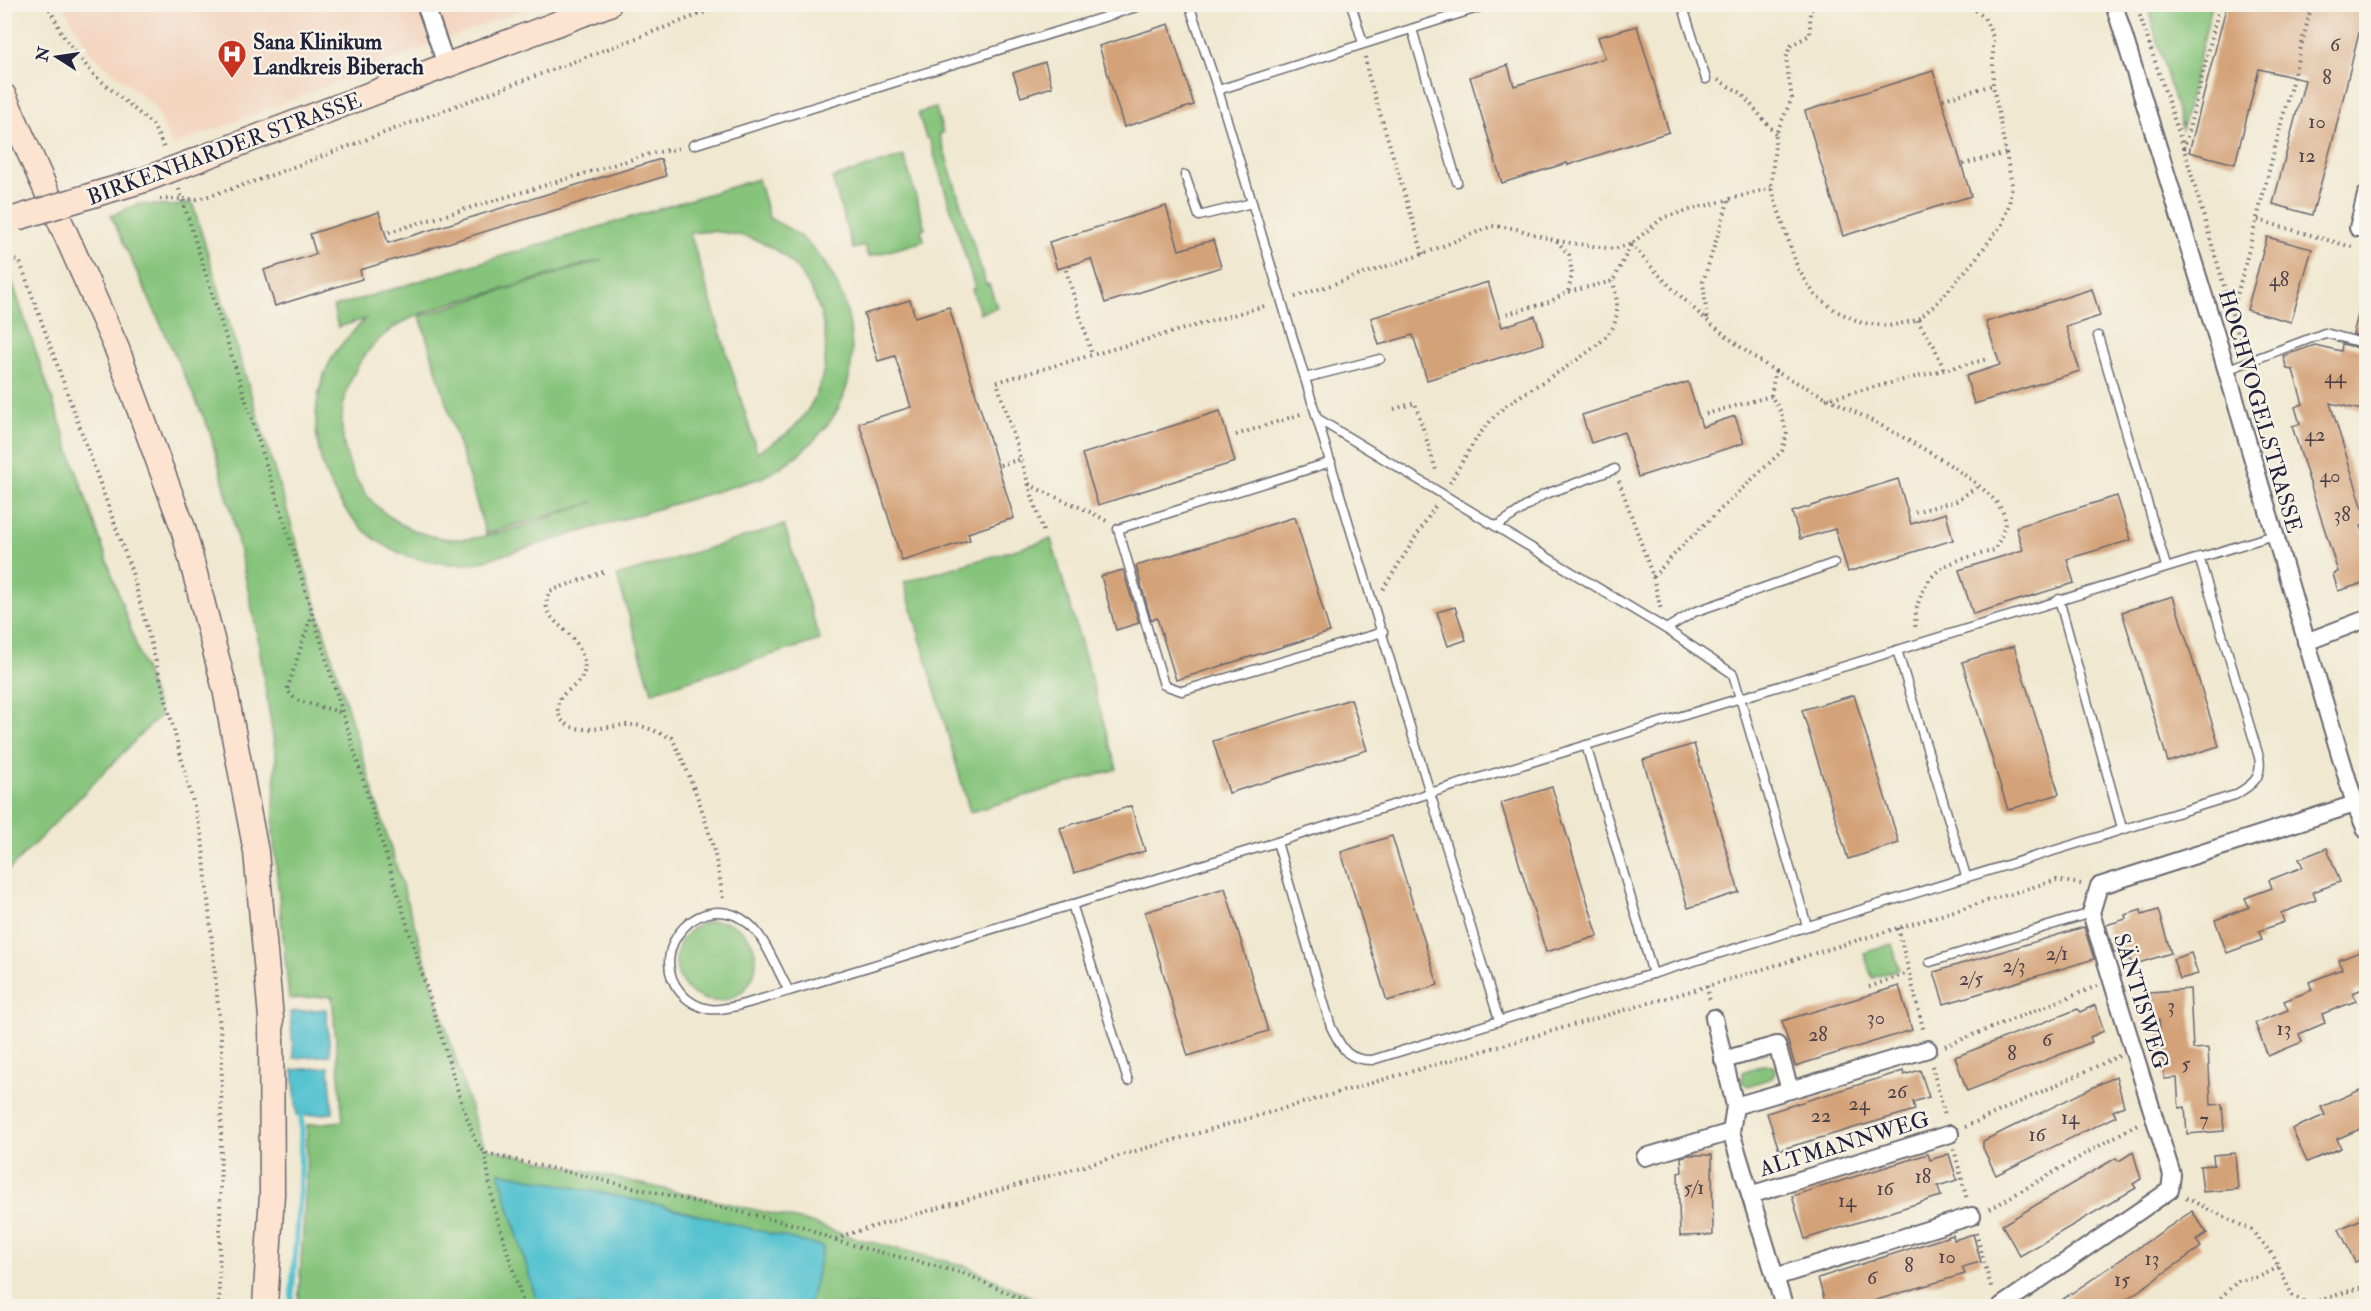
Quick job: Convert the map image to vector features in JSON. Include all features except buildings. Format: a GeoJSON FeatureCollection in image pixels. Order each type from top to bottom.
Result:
{"type":"FeatureCollection","features":[{"type":"Feature","properties":{"kind":"main road","name":"BIRKENHARDER STRASSE"},"geometry":{"type":"LineString","coordinates":[[11,220],[96,195],[174,168],[447,67],[609,4]]}},
{"type":"Feature","properties":{"kind":"main road"},"geometry":{"type":"LineString","coordinates":[[4,96],[39,169],[130,383],[183,528],[225,689],[256,852],[271,1018],[272,1194],[265,1306]]}},
{"type":"Feature","properties":{"kind":"street"},"geometry":{"type":"LineString","coordinates":[[425,4],[447,67]]}},
{"type":"Feature","properties":{"kind":"street","name":"HOCHVOGELSTRASSE"},"geometry":{"type":"LineString","coordinates":[[2114,4],[2355,804],[2367,830]]}},
{"type":"Feature","properties":{"kind":"street"},"geometry":{"type":"LineString","coordinates":[[2358,228],[2367,195]]}},
{"type":"Feature","properties":{"kind":"street"},"geometry":{"type":"LineString","coordinates":[[2306,642],[2367,619]]}},
{"type":"Feature","properties":{"kind":"street"},"geometry":{"type":"LineString","coordinates":[[2099,886],[2355,804]]}},
{"type":"Feature","properties":{"kind":"street","name":"SÄNTISWEG"},"geometry":{"type":"LineString","coordinates":[[2099,886],[2091,913],[2172,1175],[2170,1190]]}},
{"type":"Feature","properties":{"kind":"street","name":"ALTMANNWEG"},"geometry":{"type":"LineString","coordinates":[[1714,1018],[1735,1106],[1731,1132],[1784,1306]]}},
{"type":"Feature","properties":{"kind":"street"},"geometry":{"type":"LineString","coordinates":[[1723,1060],[1777,1045],[1790,1090]]}},
{"type":"Feature","properties":{"kind":"street"},"geometry":{"type":"LineString","coordinates":[[1735,1106],[1936,1048]]}},
{"type":"Feature","properties":{"kind":"street"},"geometry":{"type":"LineString","coordinates":[[1645,1157],[1731,1132]]}},
{"type":"Feature","properties":{"kind":"street","name":"ALTMANNWEG"},"geometry":{"type":"LineString","coordinates":[[1750,1195],[1950,1134]]}},
{"type":"Feature","properties":{"kind":"street"},"geometry":{"type":"LineString","coordinates":[[2001,1306],[2170,1190]]}},
{"type":"Feature","properties":{"kind":"street"},"geometry":{"type":"LineString","coordinates":[[1775,1277],[1972,1216]]}},
{"type":"Feature","properties":{"kind":"lane"},"geometry":{"type":"LineString","coordinates":[[693,146],[1146,4]]}},
{"type":"Feature","properties":{"kind":"lane"},"geometry":{"type":"LineString","coordinates":[[1189,4],[1218,90],[1499,1020]]}},
{"type":"Feature","properties":{"kind":"lane"},"geometry":{"type":"LineString","coordinates":[[1351,4],[1364,43]]}},
{"type":"Feature","properties":{"kind":"lane"},"geometry":{"type":"LineString","coordinates":[[1218,90],[1490,4]]}},
{"type":"Feature","properties":{"kind":"lane"},"geometry":{"type":"LineString","coordinates":[[1682,4],[1706,79]]}},
{"type":"Feature","properties":{"kind":"lane"},"geometry":{"type":"LineString","coordinates":[[1412,29],[1457,182]]}},
{"type":"Feature","properties":{"kind":"lane"},"geometry":{"type":"LineString","coordinates":[[1185,175],[1198,216],[1252,203]]}},
{"type":"Feature","properties":{"kind":"lane"},"geometry":{"type":"LineString","coordinates":[[2226,370],[2325,333],[2367,344]]}},
{"type":"Feature","properties":{"kind":"lane"},"geometry":{"type":"LineString","coordinates":[[2098,336],[2166,566]]}},
{"type":"Feature","properties":{"kind":"lane"},"geometry":{"type":"LineString","coordinates":[[1305,378],[1380,359]]}},
{"type":"Feature","properties":{"kind":"lane"},"geometry":{"type":"LineString","coordinates":[[1318,419],[1666,629],[1733,674],[1807,926]]}},
{"type":"Feature","properties":{"kind":"lane"},"geometry":{"type":"LineString","coordinates":[[1331,462],[1118,529],[1164,685],[1182,691],[1383,632]]}},
{"type":"Feature","properties":{"kind":"lane"},"geometry":{"type":"LineString","coordinates":[[1497,526],[1543,495],[1615,469]]}},
{"type":"Feature","properties":{"kind":"lane"},"geometry":{"type":"LineString","coordinates":[[789,991],[758,934],[739,917],[724,912],[702,914],[690,920],[674,939],[669,964],[677,988],[695,1005],[720,1010],[789,991],[1277,842],[1430,792],[2166,566],[2274,535]]}},
{"type":"Feature","properties":{"kind":"lane"},"geometry":{"type":"LineString","coordinates":[[1277,842],[1330,1027],[1344,1051],[1358,1060],[1372,1060],[2235,795],[2253,784],[2261,770],[2199,557]]}},
{"type":"Feature","properties":{"kind":"lane"},"geometry":{"type":"LineString","coordinates":[[1666,629],[1695,612],[1834,563]]}},
{"type":"Feature","properties":{"kind":"lane"},"geometry":{"type":"LineString","coordinates":[[2059,599],[2122,828]]}},
{"type":"Feature","properties":{"kind":"lane"},"geometry":{"type":"LineString","coordinates":[[1897,650],[1966,876]]}},
{"type":"Feature","properties":{"kind":"lane"},"geometry":{"type":"LineString","coordinates":[[1586,745],[1653,974]]}},
{"type":"Feature","properties":{"kind":"lane"},"geometry":{"type":"LineString","coordinates":[[1072,904],[1128,1081]]}},
{"type":"Feature","properties":{"kind":"lane"},"geometry":{"type":"LineString","coordinates":[[1930,962],[2091,913]]}},
{"type":"Feature","properties":{"kind":"path"},"geometry":{"type":"LineString","coordinates":[[47,4],[65,39],[93,74],[153,125],[174,168],[181,198],[312,612],[461,1101],[476,1142],[485,1153],[493,1204],[524,1306]]}},
{"type":"Feature","properties":{"kind":"path"},"geometry":{"type":"LineString","coordinates":[[155,200],[199,199],[256,181],[727,4]]}},
{"type":"Feature","properties":{"kind":"path"},"geometry":{"type":"LineString","coordinates":[[1816,4],[1810,11],[1810,35],[1790,46],[1786,59],[1792,98],[1776,134],[1771,188],[1798,269],[1815,295],[1836,311],[1862,323],[1890,326],[1917,321],[1974,261],[2002,224],[2009,205],[2012,185],[1992,85],[1993,37],[1984,18],[1968,4]]}},
{"type":"Feature","properties":{"kind":"path"},"geometry":{"type":"LineString","coordinates":[[2136,4],[2184,149],[2233,312],[2245,363]]}},
{"type":"Feature","properties":{"kind":"path"},"geometry":{"type":"LineString","coordinates":[[2184,149],[2220,4]]}},
{"type":"Feature","properties":{"kind":"path"},"geometry":{"type":"LineString","coordinates":[[2233,312],[2312,4]]}},
{"type":"Feature","properties":{"kind":"path"},"geometry":{"type":"LineString","coordinates":[[1364,43],[1368,75],[1423,254]]}},
{"type":"Feature","properties":{"kind":"path"},"geometry":{"type":"LineString","coordinates":[[1706,79],[1718,80],[1741,93],[1776,134]]}},
{"type":"Feature","properties":{"kind":"path"},"geometry":{"type":"LineString","coordinates":[[1943,99],[1992,85]]}},
{"type":"Feature","properties":{"kind":"path"},"geometry":{"type":"LineString","coordinates":[[389,232],[654,153],[693,146]]}},
{"type":"Feature","properties":{"kind":"path"},"geometry":{"type":"LineString","coordinates":[[1963,164],[2007,153]]}},
{"type":"Feature","properties":{"kind":"path"},"geometry":{"type":"LineString","coordinates":[[1043,531],[997,382],[1282,301],[1423,254],[1492,226],[1514,228],[1557,241],[1614,249],[1631,244],[1664,217],[1771,188]]}},
{"type":"Feature","properties":{"kind":"path"},"geometry":{"type":"LineString","coordinates":[[1707,318],[1703,282],[1729,198]]}},
{"type":"Feature","properties":{"kind":"path"},"geometry":{"type":"LineString","coordinates":[[2258,220],[2352,247],[2358,228]]}},
{"type":"Feature","properties":{"kind":"path"},"geometry":{"type":"LineString","coordinates":[[1557,241],[1569,255],[1572,274],[1568,292]]}},
{"type":"Feature","properties":{"kind":"path"},"geometry":{"type":"LineString","coordinates":[[1372,597],[1385,588],[1481,431],[1506,406],[1599,345],[1615,324],[1617,300],[1613,280],[1631,244]]}},
{"type":"Feature","properties":{"kind":"path"},"geometry":{"type":"LineString","coordinates":[[1631,244],[1659,276],[1707,318],[1775,371],[1912,442],[1980,485],[1998,502],[2005,518],[2003,532],[1995,549],[1944,566],[1926,585],[1917,606],[1915,622],[1919,643]]}},
{"type":"Feature","properties":{"kind":"path"},"geometry":{"type":"LineString","coordinates":[[4,262],[15,259],[20,262],[132,572],[202,836],[222,1048],[219,1306]]}},
{"type":"Feature","properties":{"kind":"path"},"geometry":{"type":"LineString","coordinates":[[1066,270],[1092,355]]}},
{"type":"Feature","properties":{"kind":"path"},"geometry":{"type":"LineString","coordinates":[[1507,314],[1549,302],[1568,292],[1613,280]]}},
{"type":"Feature","properties":{"kind":"path"},"geometry":{"type":"LineString","coordinates":[[1917,321],[1934,346],[1944,370]]}},
{"type":"Feature","properties":{"kind":"path"},"geometry":{"type":"LineString","coordinates":[[1826,399],[1988,359]]}},
{"type":"Feature","properties":{"kind":"path"},"geometry":{"type":"LineString","coordinates":[[1653,577],[1684,544],[1782,451],[1787,434],[1781,412],[1771,396],[1775,371]]}},
{"type":"Feature","properties":{"kind":"path"},"geometry":{"type":"LineString","coordinates":[[1706,414],[1771,396]]}},
{"type":"Feature","properties":{"kind":"path"},"geometry":{"type":"LineString","coordinates":[[1395,409],[1415,403],[1443,494]]}},
{"type":"Feature","properties":{"kind":"path"},"geometry":{"type":"LineString","coordinates":[[1236,435],[1315,409]]}},
{"type":"Feature","properties":{"kind":"path"},"geometry":{"type":"LineString","coordinates":[[1000,465],[1021,459]]}},
{"type":"Feature","properties":{"kind":"path"},"geometry":{"type":"LineString","coordinates":[[1615,469],[1653,577],[1666,629]]}},
{"type":"Feature","properties":{"kind":"path"},"geometry":{"type":"LineString","coordinates":[[1029,484],[1053,498],[1089,510],[1118,529]]}},
{"type":"Feature","properties":{"kind":"path"},"geometry":{"type":"LineString","coordinates":[[1915,512],[1956,501],[1980,485]]}},
{"type":"Feature","properties":{"kind":"path"},"geometry":{"type":"LineString","coordinates":[[603,572],[550,591],[546,598],[545,608],[550,618],[570,633],[583,654],[585,668],[580,682],[560,697],[558,709],[561,719],[579,728],[603,730],[633,725],[672,738],[688,770],[718,862],[724,912]]}},
{"type":"Feature","properties":{"kind":"path"},"geometry":{"type":"LineString","coordinates":[[312,612],[287,690],[296,700],[343,713]]}},
{"type":"Feature","properties":{"kind":"path"},"geometry":{"type":"LineString","coordinates":[[836,1240],[848,1234],[1707,986],[2056,880],[2099,886]]}},
{"type":"Feature","properties":{"kind":"path"},"geometry":{"type":"LineString","coordinates":[[1898,928],[1899,939]]}},
{"type":"Feature","properties":{"kind":"path"},"geometry":{"type":"LineString","coordinates":[[1869,987],[1908,973]]}},
{"type":"Feature","properties":{"kind":"path"},"geometry":{"type":"LineString","coordinates":[[1936,1048],[2111,980]]}},
{"type":"Feature","properties":{"kind":"path"},"geometry":{"type":"LineString","coordinates":[[1707,986],[1709,996]]}},
{"type":"Feature","properties":{"kind":"path"},"geometry":{"type":"LineString","coordinates":[[1969,1125],[2133,1049]]}},
{"type":"Feature","properties":{"kind":"path"},"geometry":{"type":"LineString","coordinates":[[1990,1209],[2153,1115]]}},
{"type":"Feature","properties":{"kind":"path"},"geometry":{"type":"LineString","coordinates":[[485,1153],[805,1227],[836,1240],[963,1273],[1036,1306]]}},
{"type":"Feature","properties":{"kind":"path"},"geometry":{"type":"LineString","coordinates":[[2170,1190],[2251,1230],[2273,1255],[2292,1295],[2308,1304],[2367,1286]]}},
{"type":"Feature","properties":{"kind":"path"},"geometry":{"type":"LineString","coordinates":[[2212,1306],[2238,1281],[2259,1277],[2279,1267]]}},
{"type":"Feature","properties":{"kind":"shaded area","name":"Sana Klinikum Landkreis Biberach"},"geometry":{"type":"Polygon","coordinates":[[[63,5],[534,5],[172,146],[155,107],[91,53],[63,5]]]}},
{"type":"Feature","properties":{"kind":"green space"},"geometry":{"type":"Polygon","coordinates":[[[2147,5],[2212,5],[2182,129],[2147,5]]]}},
{"type":"Feature","properties":{"kind":"green space"},"geometry":{"type":"Polygon","coordinates":[[[936,108],[943,133],[939,134],[986,285],[989,284],[997,308],[980,313],[972,289],[975,288],[929,138],[926,138],[918,113],[936,108]]]}},
{"type":"Feature","properties":{"kind":"green space"},"geometry":{"type":"Polygon","coordinates":[[[904,156],[925,228],[921,230],[924,241],[868,257],[865,246],[853,249],[832,178],[904,156]]]}},
{"type":"Feature","properties":{"kind":"green space"},"geometry":{"type":"Polygon","coordinates":[[[758,179],[769,218],[794,232],[815,251],[830,272],[842,295],[849,321],[852,347],[850,373],[843,397],[824,429],[800,453],[761,478],[472,564],[438,563],[405,555],[378,541],[355,521],[337,497],[324,470],[317,440],[316,410],[322,381],[335,353],[365,319],[338,327],[333,307],[758,179]],[[712,231],[690,233],[757,452],[778,440],[795,426],[810,407],[820,386],[825,363],[825,339],[821,316],[813,294],[801,274],[785,257],[751,238],[712,231]],[[602,260],[446,305],[412,318],[384,335],[360,363],[346,395],[342,427],[348,459],[362,488],[384,513],[414,530],[450,539],[465,539],[522,527],[594,502],[486,534],[420,316],[602,260]]]}},
{"type":"Feature","properties":{"kind":"green space"},"geometry":{"type":"Polygon","coordinates":[[[192,202],[479,1135],[486,1148],[808,1222],[851,1237],[966,1266],[1050,1306],[298,1306],[306,1186],[307,1125],[343,1121],[332,996],[289,999],[273,833],[276,756],[256,628],[232,514],[209,429],[111,216],[137,204],[174,206],[192,202]]]}},
{"type":"Feature","properties":{"kind":"green space"},"geometry":{"type":"Polygon","coordinates":[[[6,264],[160,715],[5,874],[4,265],[6,264]]]}},
{"type":"Feature","properties":{"kind":"green space"},"geometry":{"type":"Polygon","coordinates":[[[784,525],[820,640],[652,692],[617,576],[784,525]]]}},
{"type":"Feature","properties":{"kind":"green space"},"geometry":{"type":"Polygon","coordinates":[[[1051,539],[1117,769],[970,812],[904,582],[1051,539]]]}},
{"type":"Feature","properties":{"kind":"green space"},"geometry":{"type":"Polygon","coordinates":[[[716,921],[731,924],[744,933],[753,946],[756,961],[753,976],[744,989],[731,998],[716,1001],[701,998],[688,989],[679,976],[676,961],[679,946],[688,933],[701,924],[716,921]]]}},
{"type":"Feature","properties":{"kind":"green space"},"geometry":{"type":"Polygon","coordinates":[[[1892,944],[1899,969],[1872,978],[1864,953],[1892,944]]]}},
{"type":"Feature","properties":{"kind":"green space"},"geometry":{"type":"Polygon","coordinates":[[[1766,1064],[1774,1067],[1775,1073],[1772,1078],[1748,1086],[1742,1082],[1742,1072],[1766,1064]]]}},
{"type":"Feature","properties":{"kind":"water"},"geometry":{"type":"Polygon","coordinates":[[[326,1009],[330,1055],[294,1058],[290,1012],[326,1009]]]}},
{"type":"Feature","properties":{"kind":"water"},"geometry":{"type":"Polygon","coordinates":[[[329,1067],[333,1113],[297,1116],[293,1070],[329,1067]]]}},
{"type":"Feature","properties":{"kind":"water"},"geometry":{"type":"Polygon","coordinates":[[[499,1172],[659,1205],[823,1247],[809,1306],[538,1306],[499,1172]]]}},
{"type":"Feature","properties":{"kind":"waterway"},"geometry":{"type":"LineString","coordinates":[[291,1306],[300,1189],[302,1109]]}},
{"type":"Feature","properties":{"kind":"place","name":"Sana Klinikum Landkreis Biberach"},"geometry":{"type":"Point","coordinates":[232,80]}}]}
